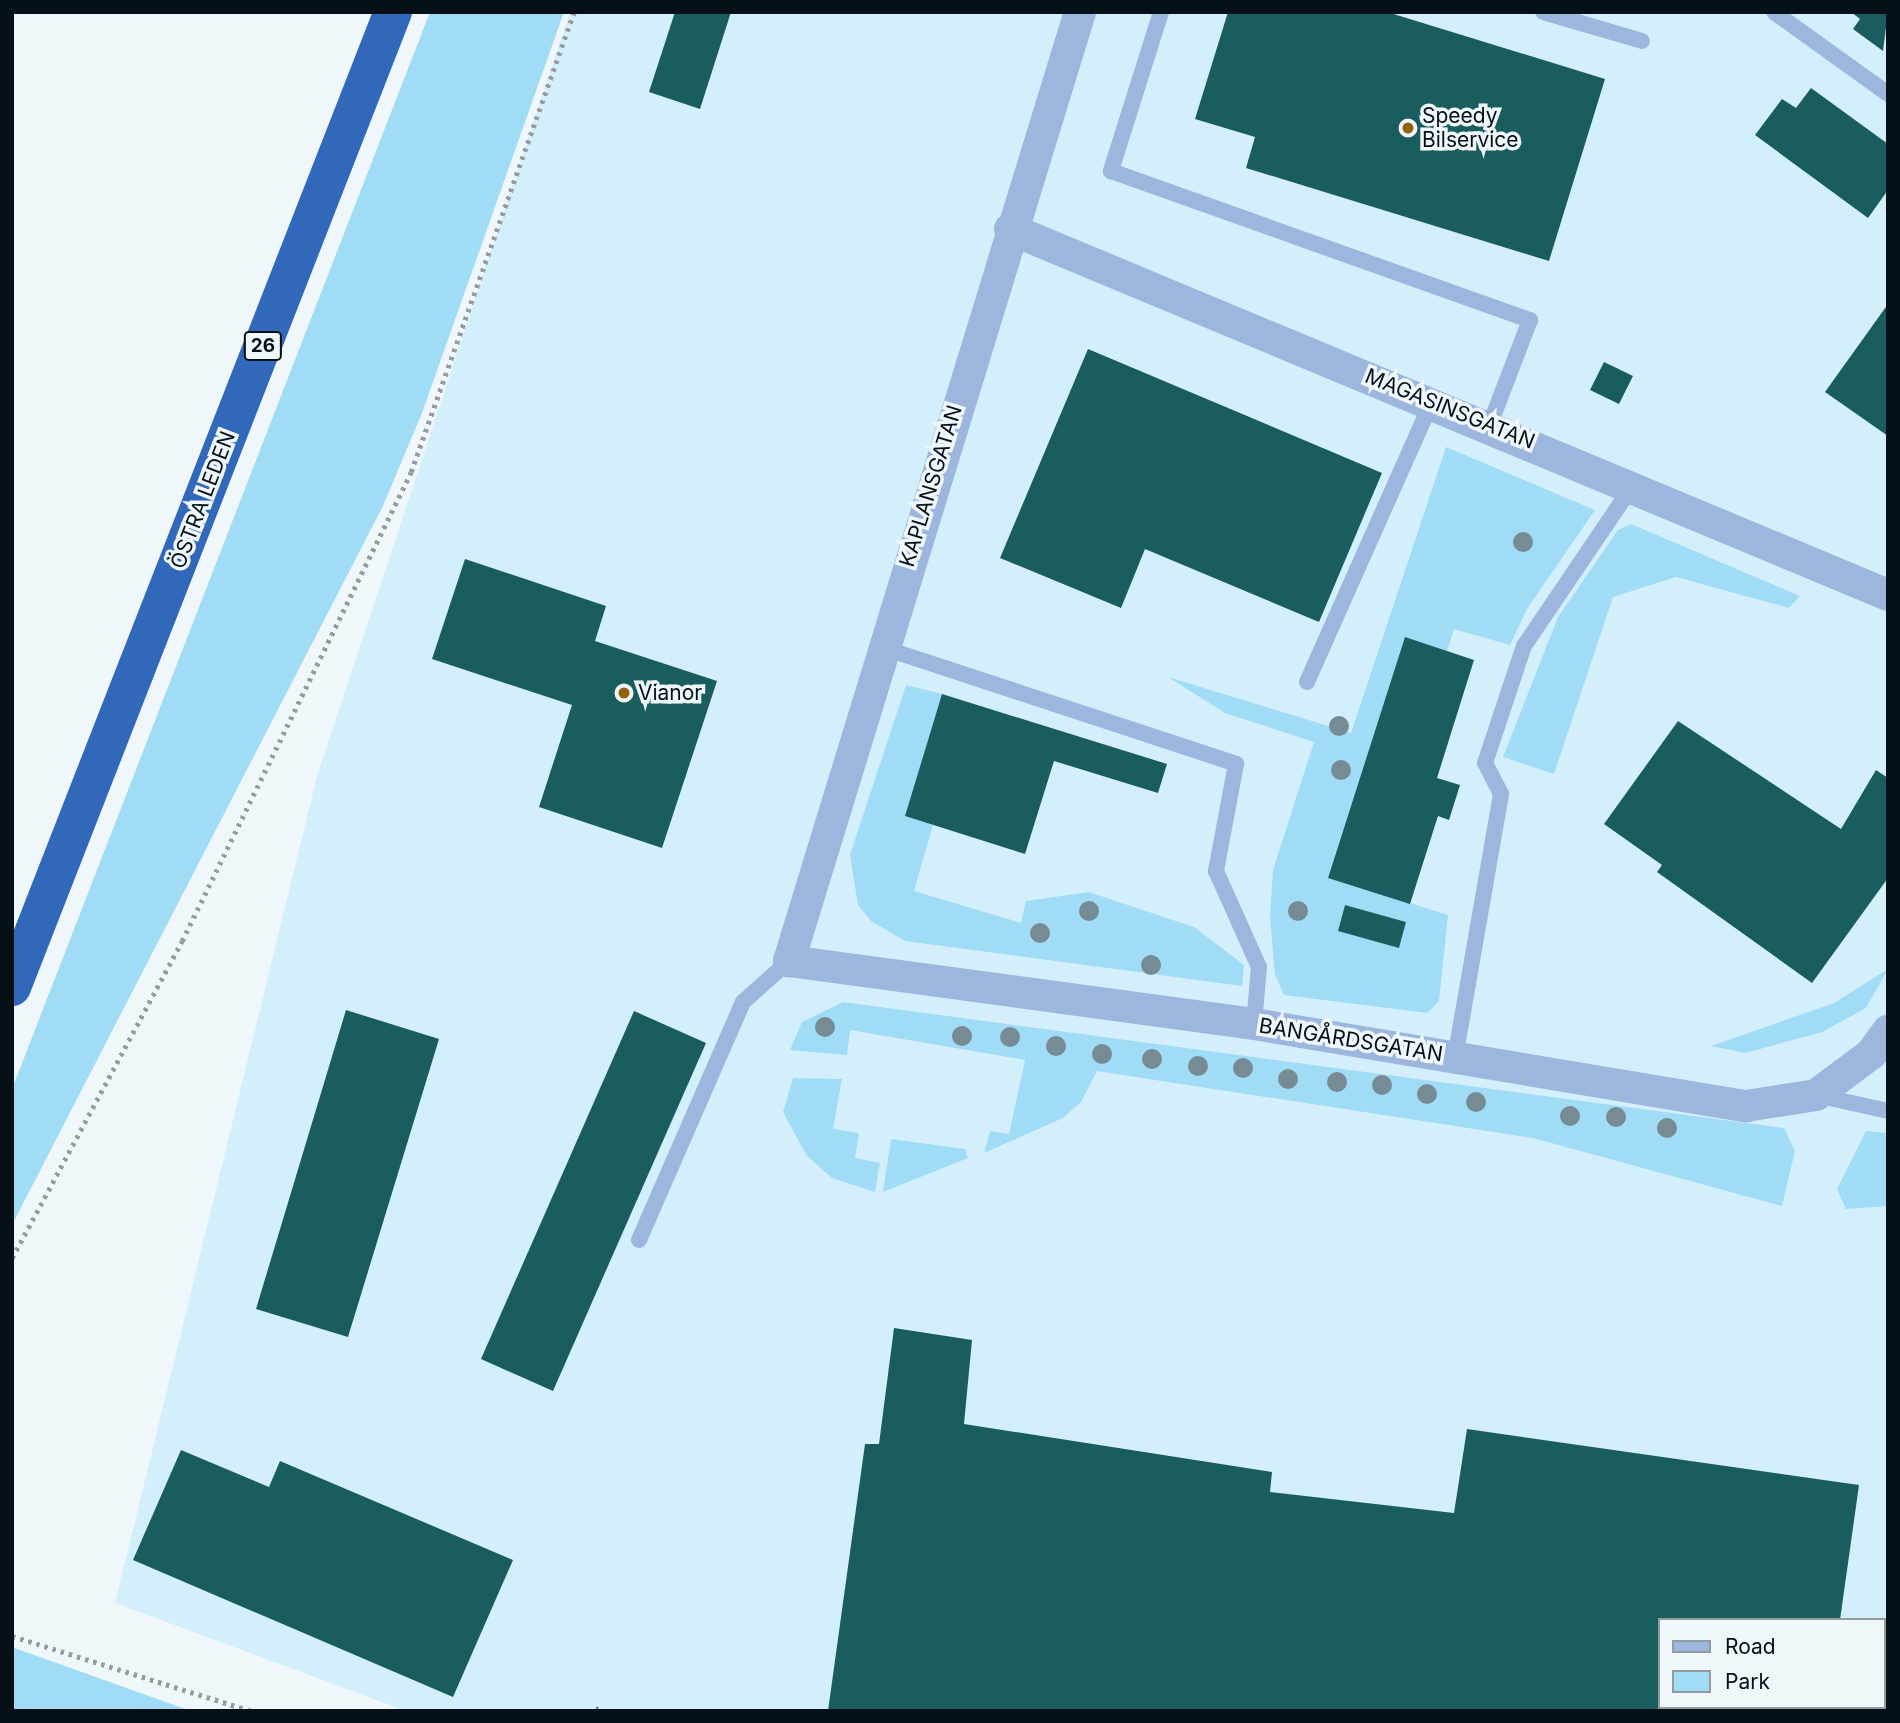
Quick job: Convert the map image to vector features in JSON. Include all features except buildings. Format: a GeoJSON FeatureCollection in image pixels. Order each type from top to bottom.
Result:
{"type":"FeatureCollection","features":[{"type":"Feature","properties":{"kind":"highway","name":"ÖSTRA LEDEN"},"geometry":{"type":"LineString","coordinates":[[12,987],[393,12]]}},
{"type":"Feature","properties":{"kind":"street","name":"KAPLANSGATAN"},"geometry":{"type":"LineString","coordinates":[[789,961],[881,647],[1080,12]]}},
{"type":"Feature","properties":{"kind":"street","name":"MAGASINSGATAN"},"geometry":{"type":"LineString","coordinates":[[1010,229],[1490,424],[1888,595]]}},
{"type":"Feature","properties":{"kind":"street","name":"BANGÅRDSGATAN"},"geometry":{"type":"LineString","coordinates":[[789,961],[1254,1024],[1746,1106],[1816,1095],[1871,1054],[1888,1031]]}},
{"type":"Feature","properties":{"kind":"lane"},"geometry":{"type":"LineString","coordinates":[[1161,12],[1111,171],[1530,320],[1490,424]]}},
{"type":"Feature","properties":{"kind":"lane"},"geometry":{"type":"LineString","coordinates":[[1543,12],[1642,41]]}},
{"type":"Feature","properties":{"kind":"lane"},"geometry":{"type":"LineString","coordinates":[[1774,12],[1888,94]]}},
{"type":"Feature","properties":{"kind":"lane"},"geometry":{"type":"LineString","coordinates":[[1307,681],[1432,401]]}},
{"type":"Feature","properties":{"kind":"lane"},"geometry":{"type":"LineString","coordinates":[[1455,1058],[1501,794],[1485,763],[1524,646],[1633,485]]}},
{"type":"Feature","properties":{"kind":"lane"},"geometry":{"type":"LineString","coordinates":[[881,647],[1236,764],[1216,871],[1259,967],[1254,1024]]}},
{"type":"Feature","properties":{"kind":"lane"},"geometry":{"type":"LineString","coordinates":[[639,1240],[743,1002],[789,961]]}},
{"type":"Feature","properties":{"kind":"lane"},"geometry":{"type":"LineString","coordinates":[[1816,1095],[1888,1111]]}},
{"type":"Feature","properties":{"kind":"path"},"geometry":{"type":"LineString","coordinates":[[12,1258],[182,941],[411,472],[574,12]]}},
{"type":"Feature","properties":{"kind":"path"},"geometry":{"type":"LineString","coordinates":[[12,1636],[251,1711]]}},
{"type":"Feature","properties":{"kind":"shaded area"},"geometry":{"type":"Polygon","coordinates":[[[570,12],[1888,12],[1888,1711],[406,1711],[115,1603],[317,776],[570,12]]]}},
{"type":"Feature","properties":{"kind":"green space"},"geometry":{"type":"Polygon","coordinates":[[[430,12],[564,12],[422,413],[383,506],[12,1225],[12,1089],[430,12]]]}},
{"type":"Feature","properties":{"kind":"green space"},"geometry":{"type":"Polygon","coordinates":[[[1446,447],[1595,510],[1527,609],[1510,645],[1454,629],[1447,651],[1405,638],[1328,877],[1448,915],[1439,1001],[1427,1013],[1284,995],[1275,974],[1270,918],[1273,870],[1314,742],[1225,713],[1168,677],[1351,733],[1446,447]],[[1345,905],[1338,930],[1399,948],[1406,922],[1345,905]]]}},
{"type":"Feature","properties":{"kind":"green space"},"geometry":{"type":"Polygon","coordinates":[[[1631,524],[1800,596],[1789,608],[1676,577],[1613,597],[1554,774],[1503,757],[1558,617],[1618,530],[1631,524]]]}},
{"type":"Feature","properties":{"kind":"green space"},"geometry":{"type":"Polygon","coordinates":[[[906,685],[942,694],[905,816],[933,825],[914,891],[1021,923],[1026,901],[1089,892],[1194,927],[1244,965],[1242,986],[905,941],[871,921],[858,905],[850,855],[906,685]]]}},
{"type":"Feature","properties":{"kind":"green space"},"geometry":{"type":"Polygon","coordinates":[[[1888,969],[1866,1008],[1822,1032],[1745,1053],[1711,1046],[1834,1003],[1888,969]]]}},
{"type":"Feature","properties":{"kind":"green space"},"geometry":{"type":"Polygon","coordinates":[[[843,1002],[1784,1128],[1795,1151],[1782,1206],[1533,1138],[1097,1071],[1081,1102],[1063,1118],[984,1153],[990,1131],[1009,1134],[1025,1060],[850,1030],[847,1055],[790,1050],[802,1022],[843,1002]]]}},
{"type":"Feature","properties":{"kind":"green space"},"geometry":{"type":"Polygon","coordinates":[[[793,1078],[842,1079],[833,1129],[859,1133],[855,1158],[880,1163],[875,1192],[832,1178],[807,1156],[783,1112],[793,1078]]]}},
{"type":"Feature","properties":{"kind":"green space"},"geometry":{"type":"Polygon","coordinates":[[[1866,1131],[1888,1133],[1888,1206],[1846,1209],[1837,1189],[1866,1131]]]}},
{"type":"Feature","properties":{"kind":"green space"},"geometry":{"type":"Polygon","coordinates":[[[891,1139],[965,1149],[968,1158],[883,1192],[891,1139]]]}},
{"type":"Feature","properties":{"kind":"green space"},"geometry":{"type":"Polygon","coordinates":[[[12,1647],[191,1711],[12,1711],[12,1647]]]}},
{"type":"Feature","properties":{"kind":"place","name":"Speedy Bilservice"},"geometry":{"type":"Point","coordinates":[1408,128]}},
{"type":"Feature","properties":{"kind":"place","name":"Vianor"},"geometry":{"type":"Point","coordinates":[624,693]}}]}
